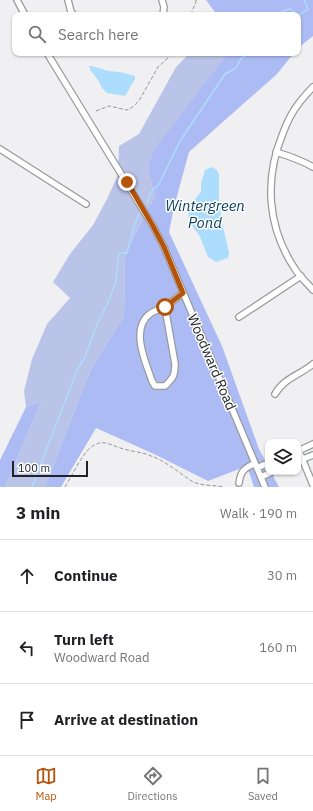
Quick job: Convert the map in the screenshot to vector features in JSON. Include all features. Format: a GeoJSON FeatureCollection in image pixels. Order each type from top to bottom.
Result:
{"type":"FeatureCollection","features":[{"type":"Feature","properties":{"kind":"street"},"geometry":{"type":"LineString","coordinates":[[17,0],[23,12]]}},
{"type":"Feature","properties":{"kind":"street"},"geometry":{"type":"LineString","coordinates":[[68,0],[71,12]]}},
{"type":"Feature","properties":{"kind":"street"},"geometry":{"type":"LineString","coordinates":[[162,0],[163,12]]}},
{"type":"Feature","properties":{"kind":"street","name":"Woodward Road"},"geometry":{"type":"LineString","coordinates":[[49,56],[145,211],[164,247],[265,487]]}},
{"type":"Feature","properties":{"kind":"street"},"geometry":{"type":"LineString","coordinates":[[313,87],[298,104],[288,120],[276,152],[271,179],[272,210],[285,252],[296,270],[313,290]]}},
{"type":"Feature","properties":{"kind":"street"},"geometry":{"type":"LineString","coordinates":[[0,148],[86,204]]}},
{"type":"Feature","properties":{"kind":"street"},"geometry":{"type":"LineString","coordinates":[[276,152],[300,160],[313,167]]}},
{"type":"Feature","properties":{"kind":"street"},"geometry":{"type":"LineString","coordinates":[[239,317],[301,276]]}},
{"type":"Feature","properties":{"kind":"street"},"geometry":{"type":"LineString","coordinates":[[165,307],[175,372],[172,379],[165,386],[155,386],[141,347],[140,336],[142,324],[151,313],[165,307],[183,293]]}},
{"type":"Feature","properties":{"kind":"street"},"geometry":{"type":"LineString","coordinates":[[275,394],[287,380],[301,373],[313,364]]}},
{"type":"Feature","properties":{"kind":"street"},"geometry":{"type":"LineString","coordinates":[[301,450],[313,444]]}},
{"type":"Feature","properties":{"kind":"street"},"geometry":{"type":"LineString","coordinates":[[301,460],[313,455]]}},
{"type":"Feature","properties":{"kind":"street"},"geometry":{"type":"LineString","coordinates":[[301,462],[313,485]]}},
{"type":"Feature","properties":{"kind":"street"},"geometry":{"type":"LineString","coordinates":[[239,483],[244,468],[265,464]]}},
{"type":"Feature","properties":{"kind":"street"},"geometry":{"type":"LineString","coordinates":[[261,477],[265,475]]}},
{"type":"Feature","properties":{"kind":"path"},"geometry":{"type":"LineString","coordinates":[[192,12],[196,0]]}},
{"type":"Feature","properties":{"kind":"path"},"geometry":{"type":"LineString","coordinates":[[96,111],[109,106],[127,110],[135,105],[158,67],[169,56]]}},
{"type":"Feature","properties":{"kind":"path"},"geometry":{"type":"LineString","coordinates":[[65,487],[86,452],[91,447],[101,442],[111,444],[121,449],[150,455],[157,458],[193,482],[224,487]]}},
{"type":"Feature","properties":{"kind":"shaded area"},"geometry":{"type":"Polygon","coordinates":[[[206,0],[313,0],[313,36],[301,46],[301,12],[215,12],[206,0]]]}},
{"type":"Feature","properties":{"kind":"shaded area"},"geometry":{"type":"Polygon","coordinates":[[[187,56],[226,56],[148,170],[155,197],[147,210],[125,256],[124,316],[90,371],[45,487],[5,487],[41,402],[26,407],[24,391],[32,359],[47,324],[70,298],[53,282],[70,254],[93,225],[107,199],[118,175],[119,146],[139,134],[176,67],[187,56]]]}},
{"type":"Feature","properties":{"kind":"shaded area"},"geometry":{"type":"Polygon","coordinates":[[[226,56],[292,56],[277,74],[189,152],[174,207],[169,232],[222,346],[259,449],[265,460],[265,475],[273,475],[279,487],[254,487],[247,466],[208,481],[154,454],[96,428],[61,487],[45,487],[90,371],[124,316],[125,256],[147,210],[155,197],[148,170],[153,151],[226,56]]]}},
{"type":"Feature","properties":{"kind":"shaded area"},"geometry":{"type":"Polygon","coordinates":[[[41,402],[5,487],[0,487],[0,460],[26,407],[41,402]]]}},
{"type":"Feature","properties":{"kind":"water"},"geometry":{"type":"Polygon","coordinates":[[[89,66],[135,76],[135,79],[125,96],[107,93],[102,88],[89,66]]]}},
{"type":"Feature","properties":{"kind":"water","name":"Wintergreen Pond"},"geometry":{"type":"Polygon","coordinates":[[[211,167],[216,169],[219,174],[219,201],[229,253],[228,258],[216,262],[208,257],[200,237],[189,221],[188,211],[201,192],[201,184],[205,170],[211,167]]]}},
{"type":"Feature","properties":{"kind":"waterway"},"geometry":{"type":"LineString","coordinates":[[301,14],[308,9],[304,0]]}},
{"type":"Feature","properties":{"kind":"waterway"},"geometry":{"type":"LineString","coordinates":[[281,12],[290,9],[294,12]]}},
{"type":"Feature","properties":{"kind":"waterway"},"geometry":{"type":"LineString","coordinates":[[147,203],[151,192],[159,184],[180,141],[225,74],[236,68],[241,58],[245,56]]}},
{"type":"Feature","properties":{"kind":"waterway"},"geometry":{"type":"LineString","coordinates":[[32,487],[78,368],[85,357],[97,324],[110,298],[116,280],[119,253],[127,253],[135,223],[140,212]]}},
{"type":"Feature","properties":{"kind":"route"},"geometry":{"type":"LineString","coordinates":[[127,182],[145,211],[164,247],[183,293],[165,307]]}}]}
